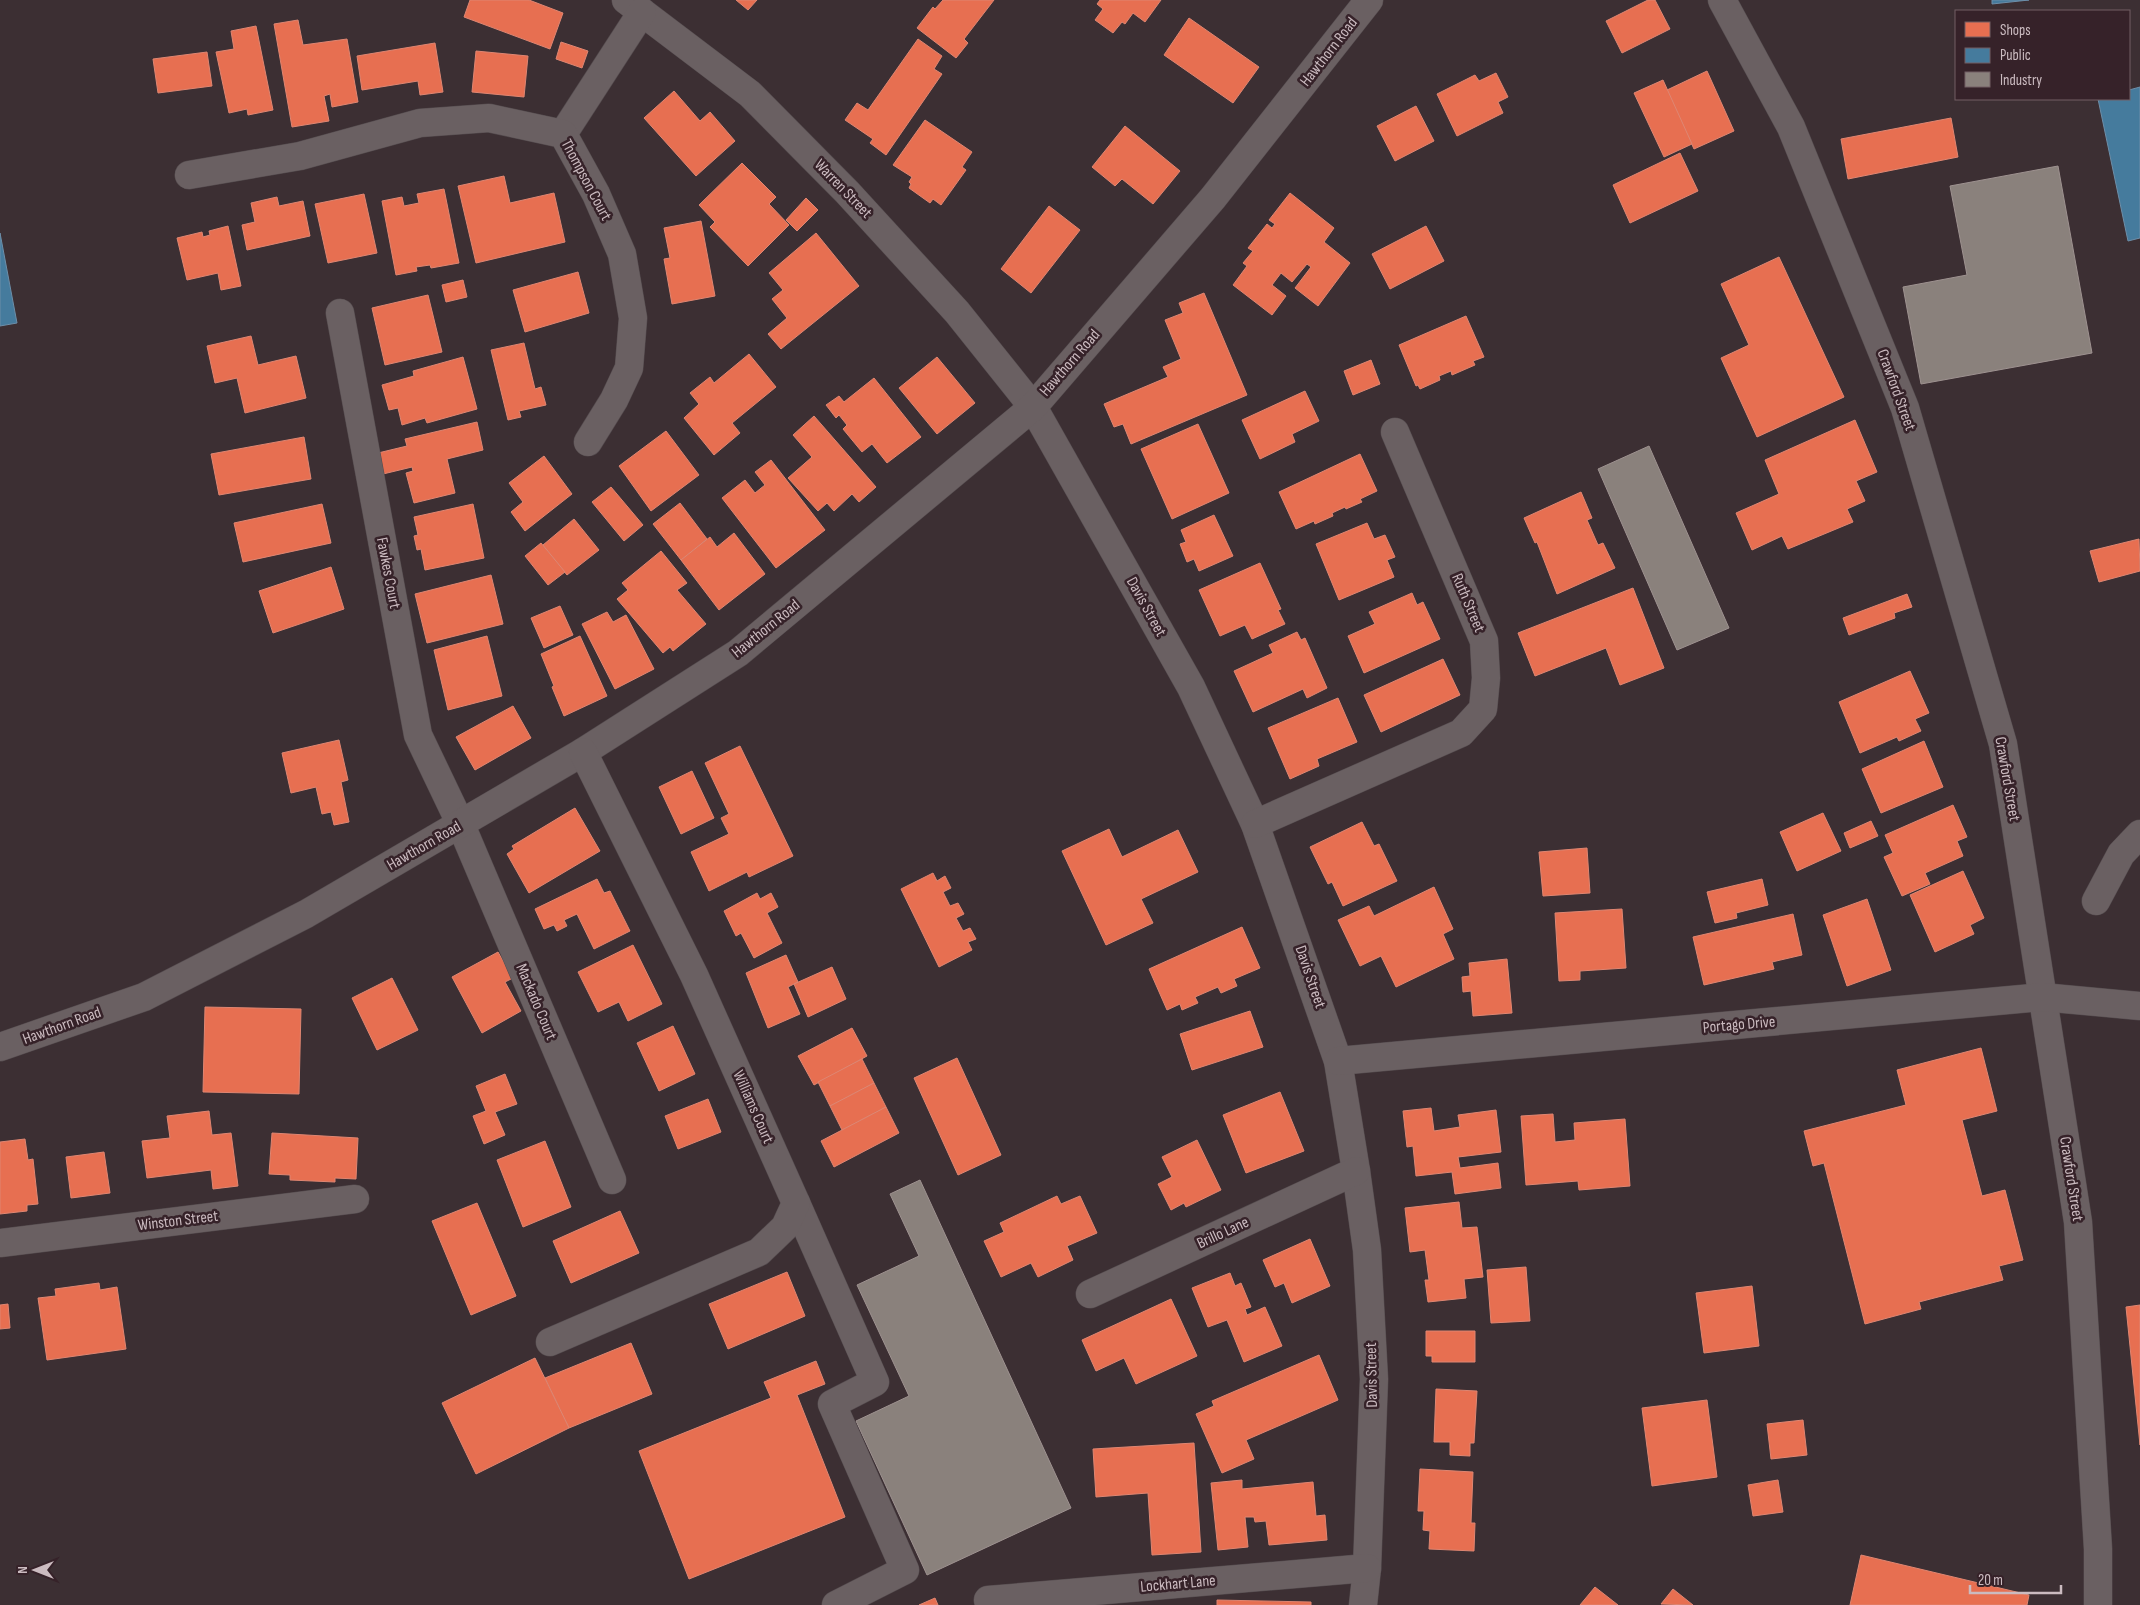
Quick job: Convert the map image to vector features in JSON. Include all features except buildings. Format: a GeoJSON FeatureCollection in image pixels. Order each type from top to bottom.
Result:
{"type":"FeatureCollection","features":[{"type":"Feature","properties":{"kind":"street","name":"Hawthorn Road"},"geometry":{"type":"LineString","coordinates":[[0,1047],[144,997],[306,914],[583,752],[738,653],[1033,407],[1212,198],[1369,0]]}},
{"type":"Feature","properties":{"kind":"street","name":"Crawford Street"},"geometry":{"type":"LineString","coordinates":[[1722,0],[1790,128],[1905,408],[2003,744],[2078,1222],[2098,1549],[2098,1605]]}},
{"type":"Feature","properties":{"kind":"street","name":"Warren Street"},"geometry":{"type":"LineString","coordinates":[[634,6],[750,94],[847,192],[957,312],[1033,407]]}},
{"type":"Feature","properties":{"kind":"street"},"geometry":{"type":"LineString","coordinates":[[563,134],[634,6]]}},
{"type":"Feature","properties":{"kind":"street","name":"Thompson Court"},"geometry":{"type":"LineString","coordinates":[[190,175],[300,156],[420,123],[489,118],[563,134],[596,194],[622,254],[633,318],[629,368],[614,400],[588,442]]}},
{"type":"Feature","properties":{"kind":"street","name":"Fawkes Court"},"geometry":{"type":"LineString","coordinates":[[340,313],[418,735],[460,825]]}},
{"type":"Feature","properties":{"kind":"street","name":"Davis Street"},"geometry":{"type":"LineString","coordinates":[[1033,407],[1191,687],[1255,824],[1338,1061],[1367,1250],[1374,1378],[1367,1568],[1363,1605]]}},
{"type":"Feature","properties":{"kind":"street","name":"Ruth Street"},"geometry":{"type":"LineString","coordinates":[[1255,824],[1461,733],[1483,709],[1486,678],[1484,641],[1395,432]]}},
{"type":"Feature","properties":{"kind":"street","name":"Williams Court"},"geometry":{"type":"LineString","coordinates":[[583,752],[694,976],[875,1382],[832,1404],[904,1570],[836,1605]]}},
{"type":"Feature","properties":{"kind":"street","name":"Mackado Court"},"geometry":{"type":"LineString","coordinates":[[460,825],[612,1180]]}},
{"type":"Feature","properties":{"kind":"street"},"geometry":{"type":"LineString","coordinates":[[2096,901],[2121,854],[2140,834]]}},
{"type":"Feature","properties":{"kind":"street","name":"Portago Drive"},"geometry":{"type":"LineString","coordinates":[[1338,1061],[2042,997],[2140,1006]]}},
{"type":"Feature","properties":{"kind":"street","name":"Brillo Lane"},"geometry":{"type":"LineString","coordinates":[[1090,1294],[1356,1171]]}},
{"type":"Feature","properties":{"kind":"street","name":"Winston Street"},"geometry":{"type":"LineString","coordinates":[[0,1243],[355,1199]]}},
{"type":"Feature","properties":{"kind":"street"},"geometry":{"type":"LineString","coordinates":[[550,1342],[759,1252],[785,1228],[796,1203]]}},
{"type":"Feature","properties":{"kind":"street","name":"Lockhart Lane"},"geometry":{"type":"LineString","coordinates":[[988,1600],[1367,1568]]}}]}
